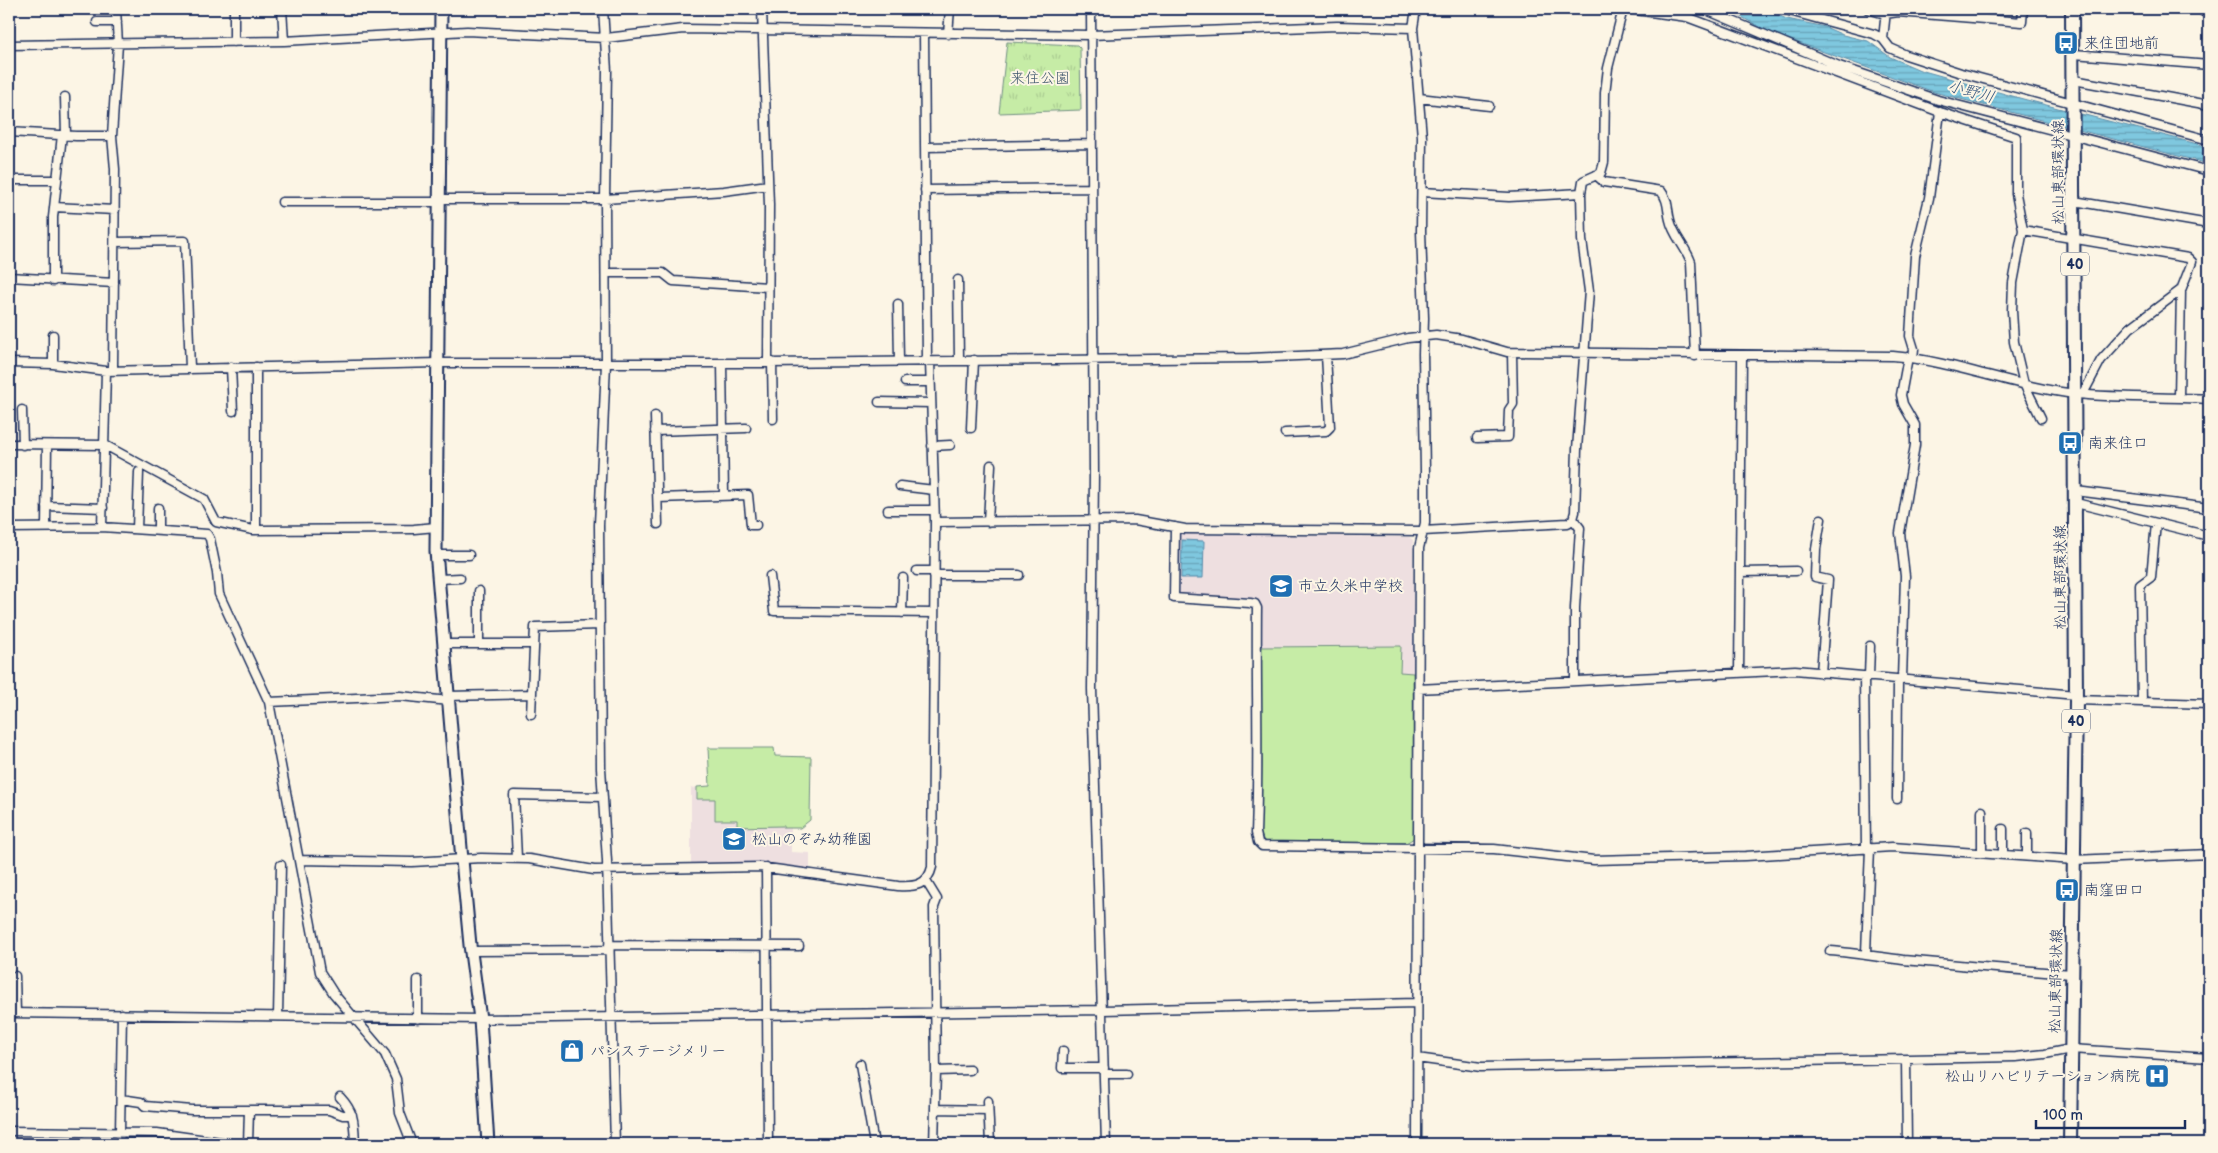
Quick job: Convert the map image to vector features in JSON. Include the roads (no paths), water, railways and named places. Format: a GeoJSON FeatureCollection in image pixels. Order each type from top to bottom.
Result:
{"type":"FeatureCollection","features":[{"type":"Feature","properties":{"kind":"main road","name":"松山東部環状線"},"geometry":{"type":"LineString","coordinates":[[2070,1144],[2076,698],[2076,497],[2079,394],[2072,9]]}},
{"type":"Feature","properties":{"kind":"street"},"geometry":{"type":"LineString","coordinates":[[102,527],[114,284],[115,169],[112,136],[118,44],[116,9]]}},
{"type":"Feature","properties":{"kind":"street"},"geometry":{"type":"LineString","coordinates":[[234,9],[234,42]]}},
{"type":"Feature","properties":{"kind":"street"},"geometry":{"type":"LineString","coordinates":[[282,9],[284,41]]}},
{"type":"Feature","properties":{"kind":"street"},"geometry":{"type":"LineString","coordinates":[[442,9],[437,555],[462,860],[480,1019],[488,1144]]}},
{"type":"Feature","properties":{"kind":"street"},"geometry":{"type":"LineString","coordinates":[[604,9],[606,38],[606,364],[599,525],[603,797],[608,870],[610,1017],[615,1144]]}},
{"type":"Feature","properties":{"kind":"street"},"geometry":{"type":"LineString","coordinates":[[762,9],[773,419]]}},
{"type":"Feature","properties":{"kind":"street"},"geometry":{"type":"LineString","coordinates":[[948,34],[950,9]]}},
{"type":"Feature","properties":{"kind":"street"},"geometry":{"type":"LineString","coordinates":[[1091,9],[1092,689],[1106,1144]]}},
{"type":"Feature","properties":{"kind":"street"},"geometry":{"type":"LineString","coordinates":[[1416,9],[1413,28],[1422,137],[1425,488],[1425,523],[1419,548],[1417,1144]]}},
{"type":"Feature","properties":{"kind":"street"},"geometry":{"type":"LineString","coordinates":[[935,522],[1134,520],[1185,529],[1423,531],[1568,523],[1573,519],[1575,512],[1589,291],[1582,240],[1581,193],[1583,181],[1601,173],[1604,162],[1605,92],[1608,68],[1623,9]]}},
{"type":"Feature","properties":{"kind":"street"},"geometry":{"type":"LineString","coordinates":[[1628,9],[1688,17],[1940,112],[2016,137],[2016,194],[2023,230],[2011,299],[2014,342],[2024,384],[2041,418]]}},
{"type":"Feature","properties":{"kind":"street"},"geometry":{"type":"LineString","coordinates":[[1704,9],[1839,66],[1938,100],[2209,171]]}},
{"type":"Feature","properties":{"kind":"street"},"geometry":{"type":"LineString","coordinates":[[1782,9],[1874,34],[1883,39],[1890,48],[1961,73],[2074,106],[2209,140]]}},
{"type":"Feature","properties":{"kind":"street"},"geometry":{"type":"LineString","coordinates":[[1868,9],[2022,22],[2023,9]]}},
{"type":"Feature","properties":{"kind":"street"},"geometry":{"type":"LineString","coordinates":[[2201,9],[2209,13]]}},
{"type":"Feature","properties":{"kind":"street"},"geometry":{"type":"LineString","coordinates":[[1883,39],[1886,11]]}},
{"type":"Feature","properties":{"kind":"street"},"geometry":{"type":"LineString","coordinates":[[97,22],[117,22]]}},
{"type":"Feature","properties":{"kind":"street"},"geometry":{"type":"LineString","coordinates":[[9,45],[284,41],[441,32],[606,38],[683,29],[1090,35],[1318,27],[1413,28]]}},
{"type":"Feature","properties":{"kind":"street"},"geometry":{"type":"LineString","coordinates":[[299,860],[412,862],[517,858],[546,861],[594,870],[766,867],[910,887],[926,881],[930,876],[932,868],[935,522],[928,361],[924,34]]}},
{"type":"Feature","properties":{"kind":"street"},"geometry":{"type":"LineString","coordinates":[[2074,54],[2209,65]]}},
{"type":"Feature","properties":{"kind":"street"},"geometry":{"type":"LineString","coordinates":[[2074,80],[2209,104]]}},
{"type":"Feature","properties":{"kind":"street"},"geometry":{"type":"LineString","coordinates":[[53,281],[54,206],[64,135],[65,97]]}},
{"type":"Feature","properties":{"kind":"street"},"geometry":{"type":"LineString","coordinates":[[1419,98],[1489,106]]}},
{"type":"Feature","properties":{"kind":"street"},"geometry":{"type":"LineString","coordinates":[[1897,799],[1905,576],[1900,533],[1915,445],[1915,425],[1903,404],[1901,394],[1914,349],[1910,336],[1915,256],[1929,198],[1940,112]]}},
{"type":"Feature","properties":{"kind":"street"},"geometry":{"type":"LineString","coordinates":[[9,132],[112,136]]}},
{"type":"Feature","properties":{"kind":"street"},"geometry":{"type":"LineString","coordinates":[[925,147],[1091,144]]}},
{"type":"Feature","properties":{"kind":"street"},"geometry":{"type":"LineString","coordinates":[[1596,175],[1604,182],[1661,191],[1667,199],[1673,230],[1686,249],[1691,262],[1695,356]]}},
{"type":"Feature","properties":{"kind":"street"},"geometry":{"type":"LineString","coordinates":[[9,198],[10,180],[57,180]]}},
{"type":"Feature","properties":{"kind":"street"},"geometry":{"type":"LineString","coordinates":[[282,202],[605,199],[768,185]]}},
{"type":"Feature","properties":{"kind":"street"},"geometry":{"type":"LineString","coordinates":[[925,190],[1092,188]]}},
{"type":"Feature","properties":{"kind":"street"},"geometry":{"type":"LineString","coordinates":[[1422,192],[1508,198],[1581,193]]}},
{"type":"Feature","properties":{"kind":"street"},"geometry":{"type":"LineString","coordinates":[[2074,201],[2209,224]]}},
{"type":"Feature","properties":{"kind":"street"},"geometry":{"type":"LineString","coordinates":[[54,206],[115,210]]}},
{"type":"Feature","properties":{"kind":"street"},"geometry":{"type":"LineString","coordinates":[[2023,230],[2188,258],[2192,262],[2181,290],[2178,397]]}},
{"type":"Feature","properties":{"kind":"street"},"geometry":{"type":"LineString","coordinates":[[115,242],[185,241],[190,368]]}},
{"type":"Feature","properties":{"kind":"street"},"geometry":{"type":"LineString","coordinates":[[606,274],[663,274],[673,280],[768,287]]}},
{"type":"Feature","properties":{"kind":"street"},"geometry":{"type":"LineString","coordinates":[[9,277],[114,284]]}},
{"type":"Feature","properties":{"kind":"street"},"geometry":{"type":"LineString","coordinates":[[958,280],[959,360]]}},
{"type":"Feature","properties":{"kind":"street"},"geometry":{"type":"LineString","coordinates":[[2079,394],[2101,360],[2126,332],[2181,290]]}},
{"type":"Feature","properties":{"kind":"street"},"geometry":{"type":"LineString","coordinates":[[898,304],[900,361]]}},
{"type":"Feature","properties":{"kind":"street"},"geometry":{"type":"LineString","coordinates":[[53,335],[53,364]]}},
{"type":"Feature","properties":{"kind":"street"},"geometry":{"type":"LineString","coordinates":[[9,363],[53,364],[110,370],[438,364],[1250,358],[1343,354],[1423,336],[1450,336],[1512,353],[1911,357],[2024,384],[2079,394],[2209,398]]}},
{"type":"Feature","properties":{"kind":"street"},"geometry":{"type":"LineString","coordinates":[[1477,438],[1508,437],[1508,410],[1513,404],[1512,353]]}},
{"type":"Feature","properties":{"kind":"street"},"geometry":{"type":"LineString","coordinates":[[1285,433],[1326,430],[1330,427],[1326,355]]}},
{"type":"Feature","properties":{"kind":"street"},"geometry":{"type":"LineString","coordinates":[[1740,673],[1742,356]]}},
{"type":"Feature","properties":{"kind":"street"},"geometry":{"type":"LineString","coordinates":[[971,428],[974,360]]}},
{"type":"Feature","properties":{"kind":"street"},"geometry":{"type":"LineString","coordinates":[[722,363],[724,495]]}},
{"type":"Feature","properties":{"kind":"street"},"geometry":{"type":"LineString","coordinates":[[231,367],[233,412]]}},
{"type":"Feature","properties":{"kind":"street"},"geometry":{"type":"LineString","coordinates":[[256,367],[256,530]]}},
{"type":"Feature","properties":{"kind":"street"},"geometry":{"type":"LineString","coordinates":[[905,382],[930,382]]}},
{"type":"Feature","properties":{"kind":"street"},"geometry":{"type":"LineString","coordinates":[[879,402],[931,403]]}},
{"type":"Feature","properties":{"kind":"street"},"geometry":{"type":"LineString","coordinates":[[22,410],[23,444]]}},
{"type":"Feature","properties":{"kind":"street"},"geometry":{"type":"LineString","coordinates":[[655,416],[658,524]]}},
{"type":"Feature","properties":{"kind":"street"},"geometry":{"type":"LineString","coordinates":[[655,431],[746,428]]}},
{"type":"Feature","properties":{"kind":"street"},"geometry":{"type":"LineString","coordinates":[[9,444],[105,445],[204,499],[216,522],[239,528],[256,530],[414,529],[436,527]]}},
{"type":"Feature","properties":{"kind":"street"},"geometry":{"type":"LineString","coordinates":[[46,527],[47,445]]}},
{"type":"Feature","properties":{"kind":"street"},"geometry":{"type":"LineString","coordinates":[[932,446],[950,445]]}},
{"type":"Feature","properties":{"kind":"street"},"geometry":{"type":"LineString","coordinates":[[988,522],[990,465]]}},
{"type":"Feature","properties":{"kind":"street"},"geometry":{"type":"LineString","coordinates":[[137,529],[139,472]]}},
{"type":"Feature","properties":{"kind":"street"},"geometry":{"type":"LineString","coordinates":[[900,486],[934,490]]}},
{"type":"Feature","properties":{"kind":"street"},"geometry":{"type":"LineString","coordinates":[[658,498],[748,495],[751,525],[756,525]]}},
{"type":"Feature","properties":{"kind":"street"},"geometry":{"type":"LineString","coordinates":[[2076,497],[2209,508]]}},
{"type":"Feature","properties":{"kind":"street"},"geometry":{"type":"LineString","coordinates":[[2076,497],[2156,523],[2209,536]]}},
{"type":"Feature","properties":{"kind":"street"},"geometry":{"type":"LineString","coordinates":[[46,506],[103,508]]}},
{"type":"Feature","properties":{"kind":"street"},"geometry":{"type":"LineString","coordinates":[[158,508],[158,530]]}},
{"type":"Feature","properties":{"kind":"street"},"geometry":{"type":"LineString","coordinates":[[888,510],[934,510]]}},
{"type":"Feature","properties":{"kind":"street"},"geometry":{"type":"LineString","coordinates":[[1573,519],[1580,528],[1575,608],[1575,681]]}},
{"type":"Feature","properties":{"kind":"street"},"geometry":{"type":"LineString","coordinates":[[1820,673],[1828,580],[1815,577],[1816,549],[1821,519]]}},
{"type":"Feature","properties":{"kind":"street"},"geometry":{"type":"LineString","coordinates":[[2142,702],[2140,585],[2151,578],[2156,523]]}},
{"type":"Feature","properties":{"kind":"street"},"geometry":{"type":"LineString","coordinates":[[9,528],[102,527],[207,534],[217,573],[219,594],[269,702],[320,972],[334,994],[357,1018],[385,1054],[396,1078],[400,1113],[412,1144]]}},
{"type":"Feature","properties":{"kind":"street"},"geometry":{"type":"LineString","coordinates":[[1175,527],[1174,598],[1255,604],[1256,722],[1259,767],[1256,833],[1258,842],[1268,848],[1417,847],[1494,849],[1594,860],[1746,856],[1892,847],[2074,860],[2209,854]]}},
{"type":"Feature","properties":{"kind":"street"},"geometry":{"type":"LineString","coordinates":[[437,555],[469,555]]}},
{"type":"Feature","properties":{"kind":"street"},"geometry":{"type":"LineString","coordinates":[[1741,572],[1796,570]]}},
{"type":"Feature","properties":{"kind":"street"},"geometry":{"type":"LineString","coordinates":[[918,571],[1019,575]]}},
{"type":"Feature","properties":{"kind":"street"},"geometry":{"type":"LineString","coordinates":[[770,576],[774,610],[934,614]]}},
{"type":"Feature","properties":{"kind":"street"},"geometry":{"type":"LineString","coordinates":[[439,579],[460,578]]}},
{"type":"Feature","properties":{"kind":"street"},"geometry":{"type":"LineString","coordinates":[[902,613],[903,578]]}},
{"type":"Feature","properties":{"kind":"street"},"geometry":{"type":"LineString","coordinates":[[480,591],[480,644]]}},
{"type":"Feature","properties":{"kind":"street"},"geometry":{"type":"LineString","coordinates":[[531,714],[535,627],[600,625]]}},
{"type":"Feature","properties":{"kind":"street"},"geometry":{"type":"LineString","coordinates":[[444,644],[534,644]]}},
{"type":"Feature","properties":{"kind":"street"},"geometry":{"type":"LineString","coordinates":[[1866,953],[1868,848],[1866,677],[1870,646]]}},
{"type":"Feature","properties":{"kind":"street"},"geometry":{"type":"LineString","coordinates":[[1418,689],[1795,670],[2076,698],[2209,704]]}},
{"type":"Feature","properties":{"kind":"street"},"geometry":{"type":"LineString","coordinates":[[269,702],[400,696],[449,699],[532,694]]}},
{"type":"Feature","properties":{"kind":"street"},"geometry":{"type":"LineString","coordinates":[[517,858],[514,795],[603,797]]}},
{"type":"Feature","properties":{"kind":"street"},"geometry":{"type":"LineString","coordinates":[[1982,811],[1982,853]]}},
{"type":"Feature","properties":{"kind":"street"},"geometry":{"type":"LineString","coordinates":[[2003,829],[2003,854]]}},
{"type":"Feature","properties":{"kind":"street"},"geometry":{"type":"LineString","coordinates":[[2027,833],[2027,856]]}},
{"type":"Feature","properties":{"kind":"street"},"geometry":{"type":"LineString","coordinates":[[278,1016],[281,865]]}},
{"type":"Feature","properties":{"kind":"street"},"geometry":{"type":"LineString","coordinates":[[766,867],[768,1144]]}},
{"type":"Feature","properties":{"kind":"street"},"geometry":{"type":"LineString","coordinates":[[926,881],[936,899],[934,907],[936,1071],[934,1144]]}},
{"type":"Feature","properties":{"kind":"street"},"geometry":{"type":"LineString","coordinates":[[471,951],[609,947],[799,946]]}},
{"type":"Feature","properties":{"kind":"street"},"geometry":{"type":"LineString","coordinates":[[1830,951],[1866,953],[1902,960],[2072,974]]}},
{"type":"Feature","properties":{"kind":"street"},"geometry":{"type":"LineString","coordinates":[[14,976],[13,1013],[480,1019],[1102,1010],[1417,1002]]}},
{"type":"Feature","properties":{"kind":"street"},"geometry":{"type":"LineString","coordinates":[[418,980],[418,1019]]}},
{"type":"Feature","properties":{"kind":"street"},"geometry":{"type":"LineString","coordinates":[[121,1144],[119,1132],[122,1014]]}},
{"type":"Feature","properties":{"kind":"street"},"geometry":{"type":"LineString","coordinates":[[1417,1058],[1481,1066],[2016,1057],[2071,1049],[2209,1058]]}},
{"type":"Feature","properties":{"kind":"street"},"geometry":{"type":"LineString","coordinates":[[1063,1051],[1062,1068],[1127,1074]]}},
{"type":"Feature","properties":{"kind":"street"},"geometry":{"type":"LineString","coordinates":[[1906,1060],[1907,1144]]}},
{"type":"Feature","properties":{"kind":"street"},"geometry":{"type":"LineString","coordinates":[[860,1064],[874,1144]]}},
{"type":"Feature","properties":{"kind":"street"},"geometry":{"type":"LineString","coordinates":[[936,1071],[970,1070]]}},
{"type":"Feature","properties":{"kind":"street"},"geometry":{"type":"LineString","coordinates":[[340,1097],[348,1106],[354,1118],[354,1144]]}},
{"type":"Feature","properties":{"kind":"street"},"geometry":{"type":"LineString","coordinates":[[121,1099],[141,1102],[145,1106],[192,1110],[329,1110],[343,1114],[352,1114]]}},
{"type":"Feature","properties":{"kind":"street"},"geometry":{"type":"LineString","coordinates":[[935,1110],[988,1106],[990,1144]]}},
{"type":"Feature","properties":{"kind":"street"},"geometry":{"type":"LineString","coordinates":[[248,1144],[249,1110]]}},
{"type":"Feature","properties":{"kind":"street"},"geometry":{"type":"LineString","coordinates":[[9,1131],[157,1133],[235,1144]]}},
{"type":"Feature","properties":{"kind":"water","name":"小野川"},"geometry":{"type":"Polygon","coordinates":[[[1727,9],[1762,9],[1787,19],[1825,27],[1843,35],[1868,41],[1890,57],[1920,70],[2023,99],[2209,147],[2209,164],[1934,92],[1769,32],[1727,9]]]}},
{"type":"Feature","properties":{"kind":"water"},"geometry":{"type":"Polygon","coordinates":[[[1182,540],[1204,541],[1203,578],[1181,578],[1182,540]]]}},
{"type":"Feature","properties":{"kind":"place","name":"来住団地前"},"geometry":{"type":"Point","coordinates":[2066,43]}},
{"type":"Feature","properties":{"kind":"place","name":"南来住口"},"geometry":{"type":"Point","coordinates":[2070,443]}},
{"type":"Feature","properties":{"kind":"place","name":"市立久米中学校"},"geometry":{"type":"Point","coordinates":[1281,586]}},
{"type":"Feature","properties":{"kind":"place","name":"松山のぞみ幼稚園"},"geometry":{"type":"Point","coordinates":[734,839]}},
{"type":"Feature","properties":{"kind":"place","name":"南窪田口"},"geometry":{"type":"Point","coordinates":[2067,890]}},
{"type":"Feature","properties":{"kind":"place","name":"パンステージメリー"},"geometry":{"type":"Point","coordinates":[572,1051]}},
{"type":"Feature","properties":{"kind":"place","name":"松山リハビリテーション病院"},"geometry":{"type":"Point","coordinates":[2157,1076]}},
{"type":"Feature","properties":{"kind":"park label","name":"来住公園"},"geometry":{"type":"Point","coordinates":[1040,78]}}]}
